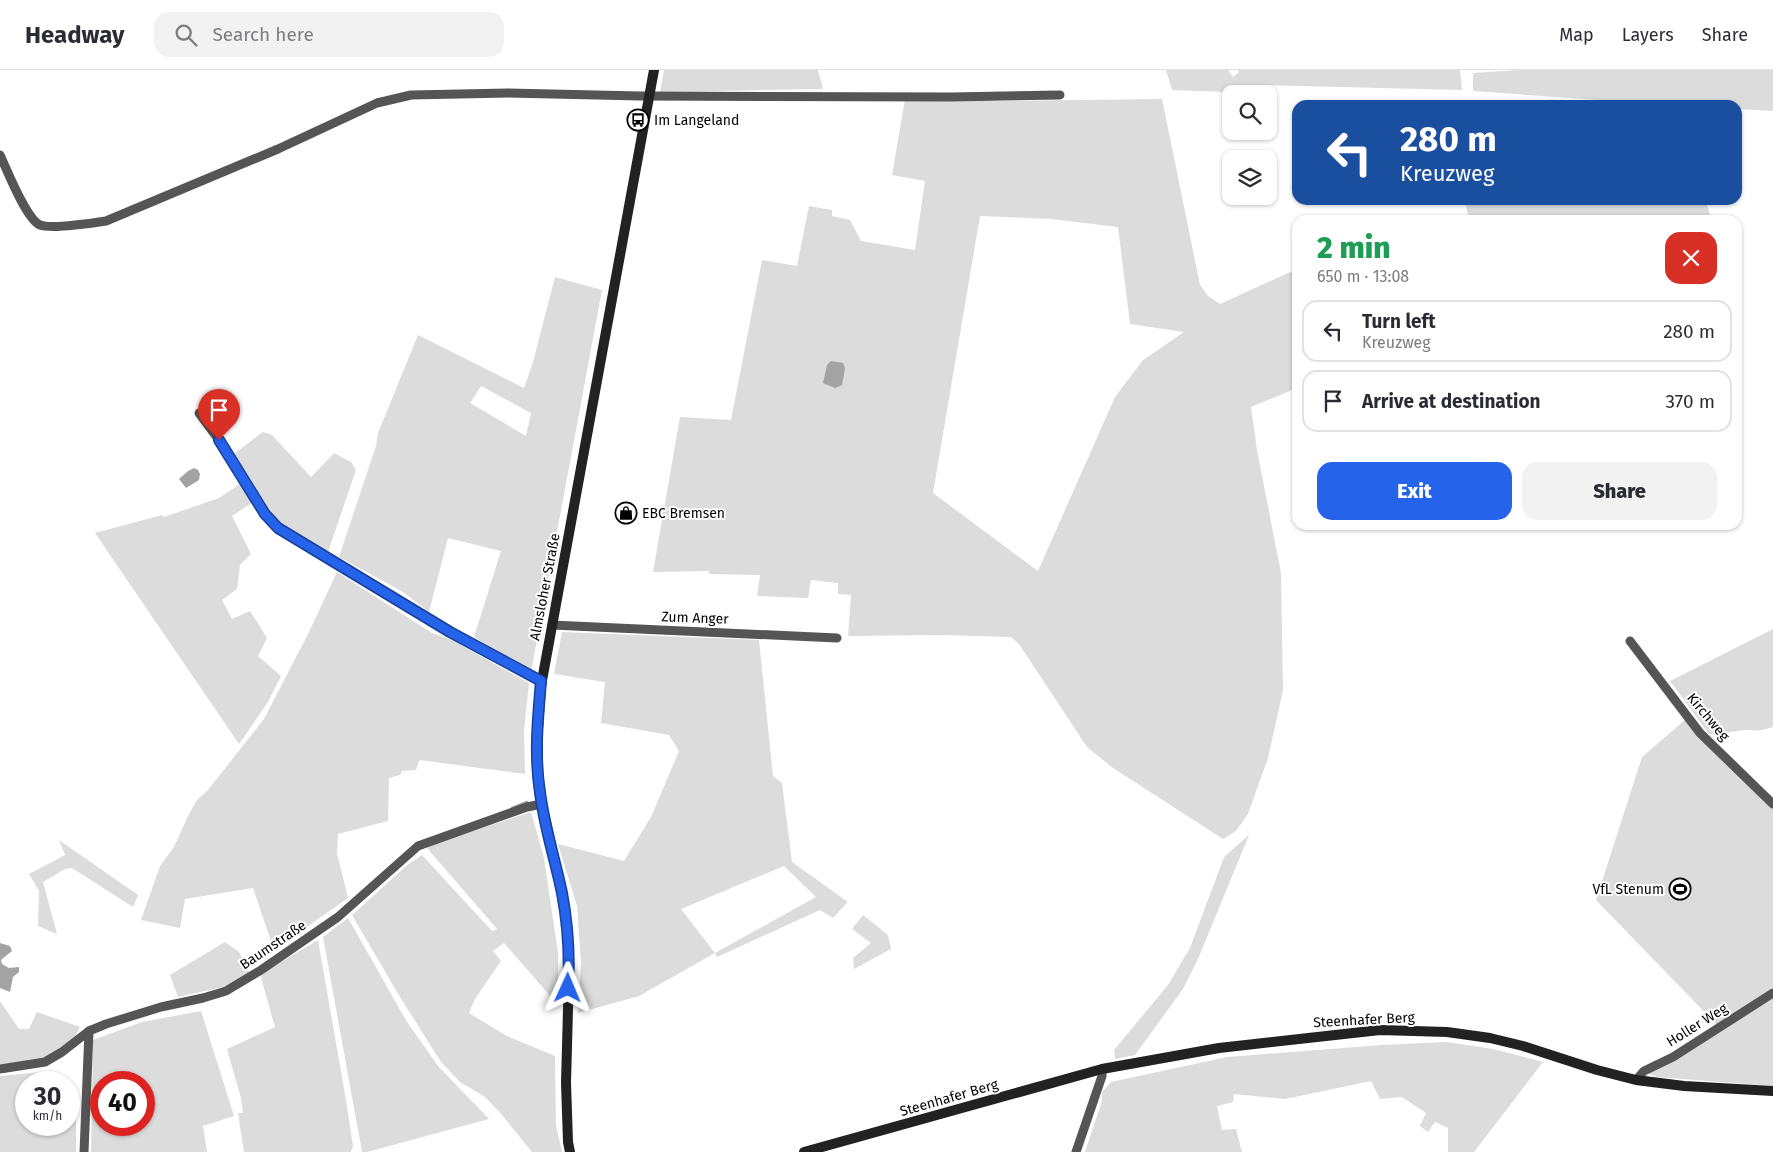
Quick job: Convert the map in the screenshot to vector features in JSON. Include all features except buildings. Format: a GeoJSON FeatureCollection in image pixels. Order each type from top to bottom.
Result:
{"type":"FeatureCollection","features":[{"type":"Feature","properties":{"kind":"street","name":"Almsloher Straße"},"geometry":{"type":"LineString","coordinates":[[570,1152],[566,1083],[569,972],[568,932],[562,894],[542,804],[538,772],[541,681],[654,70]]}},
{"type":"Feature","properties":{"kind":"street"},"geometry":{"type":"LineString","coordinates":[[0,155],[25,208],[34,221],[42,226],[81,225],[106,221],[278,148],[377,102],[410,95],[508,93],[650,96],[950,97],[1060,95]]}},
{"type":"Feature","properties":{"kind":"street"},"geometry":{"type":"LineString","coordinates":[[199,413],[219,440],[265,514],[278,528],[450,632],[541,681]]}},
{"type":"Feature","properties":{"kind":"street","name":"Zum Anger"},"geometry":{"type":"LineString","coordinates":[[552,625],[837,638]]}},
{"type":"Feature","properties":{"kind":"street","name":"Kirchweg"},"geometry":{"type":"LineString","coordinates":[[1630,641],[1700,734],[1773,804]]}},
{"type":"Feature","properties":{"kind":"street","name":"Baumstraße"},"geometry":{"type":"LineString","coordinates":[[0,1069],[45,1062],[62,1052],[89,1031],[161,1007],[226,991],[261,970],[338,917],[418,846],[517,810],[542,804]]}},
{"type":"Feature","properties":{"kind":"street","name":"Holler Weg"},"geometry":{"type":"LineString","coordinates":[[1636,1080],[1644,1071],[1673,1057],[1773,992]]}},
{"type":"Feature","properties":{"kind":"street","name":"Steenhafer Berg"},"geometry":{"type":"LineString","coordinates":[[804,1152],[1102,1069],[1219,1048],[1380,1030],[1447,1032],[1490,1038],[1636,1080],[1684,1086],[1773,1091]]}},
{"type":"Feature","properties":{"kind":"street"},"geometry":{"type":"LineString","coordinates":[[84,1152],[89,1031]]}},
{"type":"Feature","properties":{"kind":"street"},"geometry":{"type":"LineString","coordinates":[[1076,1152],[1100,1083],[1102,1069]]}},
{"type":"Feature","properties":{"kind":"street","name":"Almsloher Straße"},"geometry":{"type":"LineString","coordinates":[[568,1112],[577,1152]]}},
{"type":"Feature","properties":{"kind":"shaded area"},"geometry":{"type":"Polygon","coordinates":[[[664,70],[818,70],[823,89],[660,92],[664,70]]]}},
{"type":"Feature","properties":{"kind":"shaded area"},"geometry":{"type":"Polygon","coordinates":[[[1166,70],[1228,70],[1233,77],[1239,72],[1238,70],[1460,70],[1462,90],[1222,85],[1222,92],[1172,90],[1166,70]]]}},
{"type":"Feature","properties":{"kind":"shaded area"},"geometry":{"type":"Polygon","coordinates":[[[1519,70],[1773,70],[1773,111],[1742,109],[1742,100],[1598,100],[1473,91],[1473,73],[1519,70]]]}},
{"type":"Feature","properties":{"kind":"shaded area"},"geometry":{"type":"Polygon","coordinates":[[[905,99],[1001,101],[1162,99],[1200,285],[1208,296],[1220,304],[1292,271],[1292,390],[1251,407],[1257,450],[1281,573],[1283,690],[1268,758],[1248,814],[1236,831],[1223,839],[1113,768],[1087,747],[1019,644],[1011,637],[940,635],[848,636],[851,595],[838,594],[838,583],[811,580],[808,598],[757,596],[760,575],[709,574],[709,571],[653,572],[680,417],[731,420],[762,260],[797,266],[809,206],[832,210],[832,216],[850,220],[861,241],[915,250],[925,181],[892,175],[905,99]],[[980,216],[933,493],[1038,571],[1115,397],[1143,360],[1184,332],[1130,324],[1118,227],[1051,219],[980,216]]]}},
{"type":"Feature","properties":{"kind":"shaded area"},"geometry":{"type":"Polygon","coordinates":[[[1466,205],[1707,205],[1710,215],[1468,215],[1466,205]]]}},
{"type":"Feature","properties":{"kind":"shaded area"},"geometry":{"type":"Polygon","coordinates":[[[555,277],[602,290],[531,672],[474,637],[501,551],[448,538],[429,612],[403,592],[339,557],[376,446],[378,433],[418,335],[524,388],[533,362],[555,277]],[[481,386],[470,403],[526,436],[531,413],[481,386]]]}},
{"type":"Feature","properties":{"kind":"shaded area"},"geometry":{"type":"Polygon","coordinates":[[[831,361],[843,363],[845,368],[842,385],[835,388],[823,383],[827,365],[831,361]]]}},
{"type":"Feature","properties":{"kind":"shaded area"},"geometry":{"type":"Polygon","coordinates":[[[263,432],[272,435],[311,477],[334,453],[351,462],[356,470],[328,552],[288,529],[275,517],[234,454],[263,432]]]}},
{"type":"Feature","properties":{"kind":"shaded area"},"geometry":{"type":"Polygon","coordinates":[[[194,468],[200,474],[199,480],[186,488],[179,479],[194,468]]]}},
{"type":"Feature","properties":{"kind":"shaded area"},"geometry":{"type":"Polygon","coordinates":[[[241,483],[252,503],[232,516],[251,554],[240,565],[237,589],[222,600],[232,619],[250,611],[267,638],[258,656],[281,676],[268,702],[239,744],[95,533],[162,515],[164,517],[219,498],[241,483]]]}},
{"type":"Feature","properties":{"kind":"shaded area"},"geometry":{"type":"Polygon","coordinates":[[[337,572],[432,633],[450,639],[529,683],[524,731],[525,774],[419,760],[416,770],[402,771],[400,775],[389,778],[388,821],[338,834],[337,853],[348,898],[274,950],[253,888],[185,899],[180,928],[141,920],[160,866],[174,847],[197,800],[208,790],[264,719],[308,634],[337,572]]]}},
{"type":"Feature","properties":{"kind":"shaded area"},"geometry":{"type":"Polygon","coordinates":[[[1773,629],[1773,727],[1764,730],[1709,734],[1670,681],[1773,629]]]}},
{"type":"Feature","properties":{"kind":"shaded area"},"geometry":{"type":"Polygon","coordinates":[[[562,632],[759,640],[773,776],[782,783],[792,862],[848,902],[833,918],[820,910],[717,957],[715,953],[639,996],[578,1013],[581,963],[577,906],[558,844],[624,861],[651,817],[679,751],[669,735],[601,723],[605,682],[554,674],[562,632]],[[784,866],[681,909],[715,953],[816,897],[784,866]]]}},
{"type":"Feature","properties":{"kind":"shaded area"},"geometry":{"type":"Polygon","coordinates":[[[1686,719],[1773,808],[1773,988],[1718,1026],[1596,900],[1642,757],[1686,719]]]}},
{"type":"Feature","properties":{"kind":"shaded area"},"geometry":{"type":"Polygon","coordinates":[[[531,812],[544,858],[558,953],[558,1005],[504,943],[493,951],[501,961],[475,999],[469,1013],[507,1036],[555,1056],[556,1126],[562,1152],[532,1152],[485,1097],[460,1082],[441,1062],[352,915],[406,866],[422,855],[492,931],[497,929],[427,848],[445,840],[531,812]]]}},
{"type":"Feature","properties":{"kind":"shaded area"},"geometry":{"type":"Polygon","coordinates":[[[1249,835],[1198,959],[1183,989],[1135,1055],[1115,1059],[1114,1050],[1168,985],[1190,948],[1224,857],[1249,835]]]}},
{"type":"Feature","properties":{"kind":"shaded area"},"geometry":{"type":"Polygon","coordinates":[[[59,840],[138,895],[133,907],[72,868],[65,869],[43,882],[57,934],[38,926],[39,891],[29,874],[65,855],[59,840]]]}},
{"type":"Feature","properties":{"kind":"shaded area"},"geometry":{"type":"Polygon","coordinates":[[[863,915],[888,935],[891,949],[854,969],[853,958],[871,943],[852,929],[863,915]]]}},
{"type":"Feature","properties":{"kind":"shaded area"},"geometry":{"type":"Polygon","coordinates":[[[348,918],[407,1022],[438,1066],[489,1119],[362,1152],[323,937],[348,918]]]}},
{"type":"Feature","properties":{"kind":"shaded area"},"geometry":{"type":"Polygon","coordinates":[[[318,940],[346,1100],[353,1146],[351,1152],[244,1152],[238,1113],[243,1113],[241,1098],[227,1049],[275,1027],[260,974],[318,940]]]}},
{"type":"Feature","properties":{"kind":"shaded area"},"geometry":{"type":"Polygon","coordinates":[[[225,942],[239,952],[250,974],[227,986],[178,997],[170,975],[225,942]]]}},
{"type":"Feature","properties":{"kind":"shaded area"},"geometry":{"type":"Polygon","coordinates":[[[0,943],[10,946],[12,951],[1,960],[2,964],[9,968],[19,967],[19,972],[13,977],[10,992],[0,988],[0,943]]]}},
{"type":"Feature","properties":{"kind":"shaded area"},"geometry":{"type":"Polygon","coordinates":[[[1773,996],[1773,1086],[1657,1077],[1649,1074],[1650,1071],[1773,996]]]}},
{"type":"Feature","properties":{"kind":"shaded area"},"geometry":{"type":"Polygon","coordinates":[[[0,1001],[19,1029],[29,1029],[37,1012],[80,1027],[73,1041],[43,1059],[0,1067],[0,1001]]]}},
{"type":"Feature","properties":{"kind":"shaded area"},"geometry":{"type":"Polygon","coordinates":[[[201,1011],[234,1116],[203,1126],[207,1152],[91,1152],[91,1136],[155,1136],[155,1071],[92,1071],[93,1040],[142,1022],[201,1011]]]}},
{"type":"Feature","properties":{"kind":"shaded area"},"geometry":{"type":"Polygon","coordinates":[[[1447,1042],[1493,1049],[1543,1062],[1474,1152],[1448,1152],[1448,1128],[1435,1122],[1428,1132],[1420,1126],[1426,1113],[1402,1097],[1380,1099],[1371,1081],[1285,1099],[1234,1094],[1233,1102],[1217,1106],[1222,1130],[1236,1129],[1242,1152],[1085,1152],[1102,1101],[1102,1092],[1111,1082],[1227,1057],[1447,1042]]]}},
{"type":"Feature","properties":{"kind":"shaded area"},"geometry":{"type":"Polygon","coordinates":[[[15,1075],[15,1136],[76,1136],[76,1152],[0,1152],[0,1076],[15,1075]]]}},
{"type":"Feature","properties":{"kind":"waterway"},"geometry":{"type":"LineString","coordinates":[[512,808],[527,802]]}},
{"type":"Feature","properties":{"kind":"place","name":"Im Langeland"},"geometry":{"type":"Point","coordinates":[638,120]}},
{"type":"Feature","properties":{"kind":"place","name":"EBC Bremsen"},"geometry":{"type":"Point","coordinates":[626,513]}},
{"type":"Feature","properties":{"kind":"place","name":"VfL Stenum"},"geometry":{"type":"Point","coordinates":[1680,889]}},
{"type":"Feature","properties":{"kind":"route"},"geometry":{"type":"LineString","coordinates":[[219,440],[265,514],[278,528],[450,632],[541,681],[538,730],[539,791],[562,894],[568,932],[568,988]]}}]}
